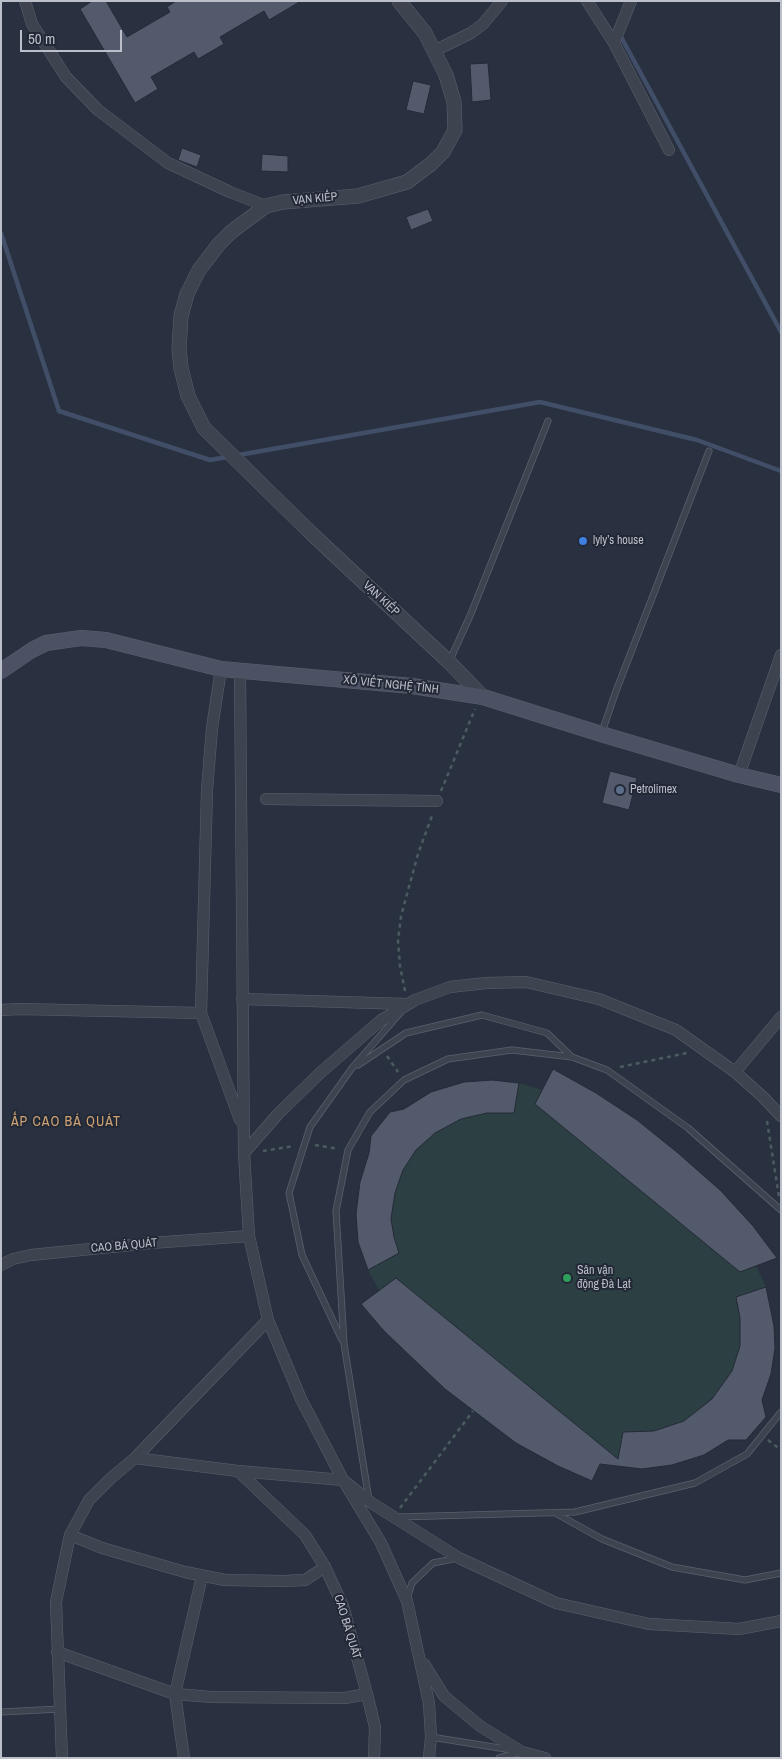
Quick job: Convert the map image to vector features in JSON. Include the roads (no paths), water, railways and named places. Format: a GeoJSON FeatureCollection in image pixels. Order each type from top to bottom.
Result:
{"type":"FeatureCollection","features":[{"type":"Feature","properties":{"kind":"main road","name":"XÔ VIẾT NGHỆ TĨNH"},"geometry":{"type":"LineString","coordinates":[[1,671],[46,643],[81,638],[106,640],[240,672],[412,686],[483,697],[739,775],[781,785]]}},
{"type":"Feature","properties":{"kind":"street"},"geometry":{"type":"LineString","coordinates":[[17,1],[66,77],[98,110],[168,162],[230,192],[266,206]]}},
{"type":"Feature","properties":{"kind":"street"},"geometry":{"type":"LineString","coordinates":[[25,1],[32,24]]}},
{"type":"Feature","properties":{"kind":"street","name":"VẠN KIẾP"},"geometry":{"type":"LineString","coordinates":[[399,1],[425,33],[446,75],[454,102],[455,130],[443,152],[431,164],[407,182],[384,190],[358,196],[283,202],[266,206],[249,218],[219,244],[198,270],[187,294],[181,316],[179,349],[181,368],[188,396],[204,428],[373,593],[449,662],[483,697]]}},
{"type":"Feature","properties":{"kind":"street"},"geometry":{"type":"LineString","coordinates":[[434,51],[483,24],[502,1]]}},
{"type":"Feature","properties":{"kind":"street"},"geometry":{"type":"LineString","coordinates":[[587,1],[614,43],[669,150]]}},
{"type":"Feature","properties":{"kind":"street"},"geometry":{"type":"LineString","coordinates":[[614,43],[631,1]]}},
{"type":"Feature","properties":{"kind":"street"},"geometry":{"type":"LineString","coordinates":[[739,775],[781,655]]}},
{"type":"Feature","properties":{"kind":"street"},"geometry":{"type":"LineString","coordinates":[[221,669],[212,728],[207,790],[201,1013],[244,1129]]}},
{"type":"Feature","properties":{"kind":"street"},"geometry":{"type":"LineString","coordinates":[[240,672],[244,1154],[249,1236],[268,1320],[301,1398],[343,1480],[381,1543],[407,1601],[429,1703],[431,1737],[429,1758]]}},
{"type":"Feature","properties":{"kind":"street"},"geometry":{"type":"LineString","coordinates":[[266,799],[437,801]]}},
{"type":"Feature","properties":{"kind":"street"},"geometry":{"type":"LineString","coordinates":[[244,1154],[278,1114],[380,1020],[408,1004],[450,987],[486,983],[526,982],[599,999],[676,1030],[735,1072],[781,1116]]}},
{"type":"Feature","properties":{"kind":"street"},"geometry":{"type":"LineString","coordinates":[[242,999],[408,1004]]}},
{"type":"Feature","properties":{"kind":"street"},"geometry":{"type":"LineString","coordinates":[[1,1010],[201,1013]]}},
{"type":"Feature","properties":{"kind":"street"},"geometry":{"type":"LineString","coordinates":[[735,1072],[781,1017]]}},
{"type":"Feature","properties":{"kind":"street","name":"CAO BÁ QUÁT"},"geometry":{"type":"LineString","coordinates":[[1,1265],[14,1259],[40,1254],[249,1236]]}},
{"type":"Feature","properties":{"kind":"street"},"geometry":{"type":"LineString","coordinates":[[62,1758],[56,1602],[70,1535],[89,1500],[135,1458],[268,1320]]}},
{"type":"Feature","properties":{"kind":"street"},"geometry":{"type":"LineString","coordinates":[[135,1458],[238,1471],[343,1480],[370,1502],[459,1558],[556,1603],[649,1624],[739,1629],[781,1621]]}},
{"type":"Feature","properties":{"kind":"street","name":"CAO BÁ QUÁT"},"geometry":{"type":"LineString","coordinates":[[238,1471],[305,1535],[325,1566],[343,1606],[367,1694],[375,1727],[374,1758]]}},
{"type":"Feature","properties":{"kind":"street"},"geometry":{"type":"LineString","coordinates":[[70,1535],[102,1548],[202,1576],[225,1580],[305,1580],[325,1566]]}},
{"type":"Feature","properties":{"kind":"street"},"geometry":{"type":"LineString","coordinates":[[184,1758],[175,1694],[202,1576]]}},
{"type":"Feature","properties":{"kind":"street"},"geometry":{"type":"LineString","coordinates":[[57,1652],[175,1694],[211,1697],[345,1698],[367,1694]]}},
{"type":"Feature","properties":{"kind":"street"},"geometry":{"type":"LineString","coordinates":[[420,1658],[444,1696],[480,1726],[522,1752],[545,1758]]}},
{"type":"Feature","properties":{"kind":"lane"},"geometry":{"type":"LineString","coordinates":[[449,662],[470,616],[548,421]]}},
{"type":"Feature","properties":{"kind":"lane"},"geometry":{"type":"LineString","coordinates":[[601,734],[709,451]]}},
{"type":"Feature","properties":{"kind":"lane"},"geometry":{"type":"LineString","coordinates":[[344,1344],[302,1256],[289,1193],[310,1127],[352,1068],[408,1004]]}},
{"type":"Feature","properties":{"kind":"lane"},"geometry":{"type":"LineString","coordinates":[[352,1068],[406,1033],[482,1015],[547,1033],[572,1057]]}},
{"type":"Feature","properties":{"kind":"lane"},"geometry":{"type":"LineString","coordinates":[[370,1502],[344,1344],[336,1211],[348,1150],[370,1112],[404,1080],[448,1059],[512,1050],[572,1057],[606,1070],[688,1128],[781,1210]]}},
{"type":"Feature","properties":{"kind":"lane"},"geometry":{"type":"LineString","coordinates":[[393,1517],[575,1512],[695,1483],[747,1454],[781,1412]]}},
{"type":"Feature","properties":{"kind":"lane"},"geometry":{"type":"LineString","coordinates":[[555,1512],[602,1539],[672,1567],[745,1580],[781,1573]]}},
{"type":"Feature","properties":{"kind":"lane"},"geometry":{"type":"LineString","coordinates":[[407,1601],[412,1583],[433,1563],[459,1558]]}},
{"type":"Feature","properties":{"kind":"lane"},"geometry":{"type":"LineString","coordinates":[[1,1712],[60,1708]]}},
{"type":"Feature","properties":{"kind":"lane"},"geometry":{"type":"LineString","coordinates":[[431,1737],[522,1752]]}},
{"type":"Feature","properties":{"kind":"lane"},"geometry":{"type":"LineString","coordinates":[[499,1758],[522,1752]]}},
{"type":"Feature","properties":{"kind":"waterway"},"geometry":{"type":"LineString","coordinates":[[620,35],[781,332]]}},
{"type":"Feature","properties":{"kind":"waterway"},"geometry":{"type":"LineString","coordinates":[[1,233],[59,411],[210,460],[540,402],[697,440],[781,471]]}},
{"type":"Feature","properties":{"kind":"place","name":"lyly’s house"},"geometry":{"type":"Point","coordinates":[583,541]}},
{"type":"Feature","properties":{"kind":"place","name":"Petrolimex"},"geometry":{"type":"Point","coordinates":[620,790]}},
{"type":"Feature","properties":{"kind":"place","name":"Sân vận động Đà Lạt"},"geometry":{"type":"Point","coordinates":[567,1278]}},
{"type":"Feature","properties":{"kind":"district","name":"ẤP CAO BÁ QUÁT"},"geometry":{"type":"Point","coordinates":[66,1122]}}]}
